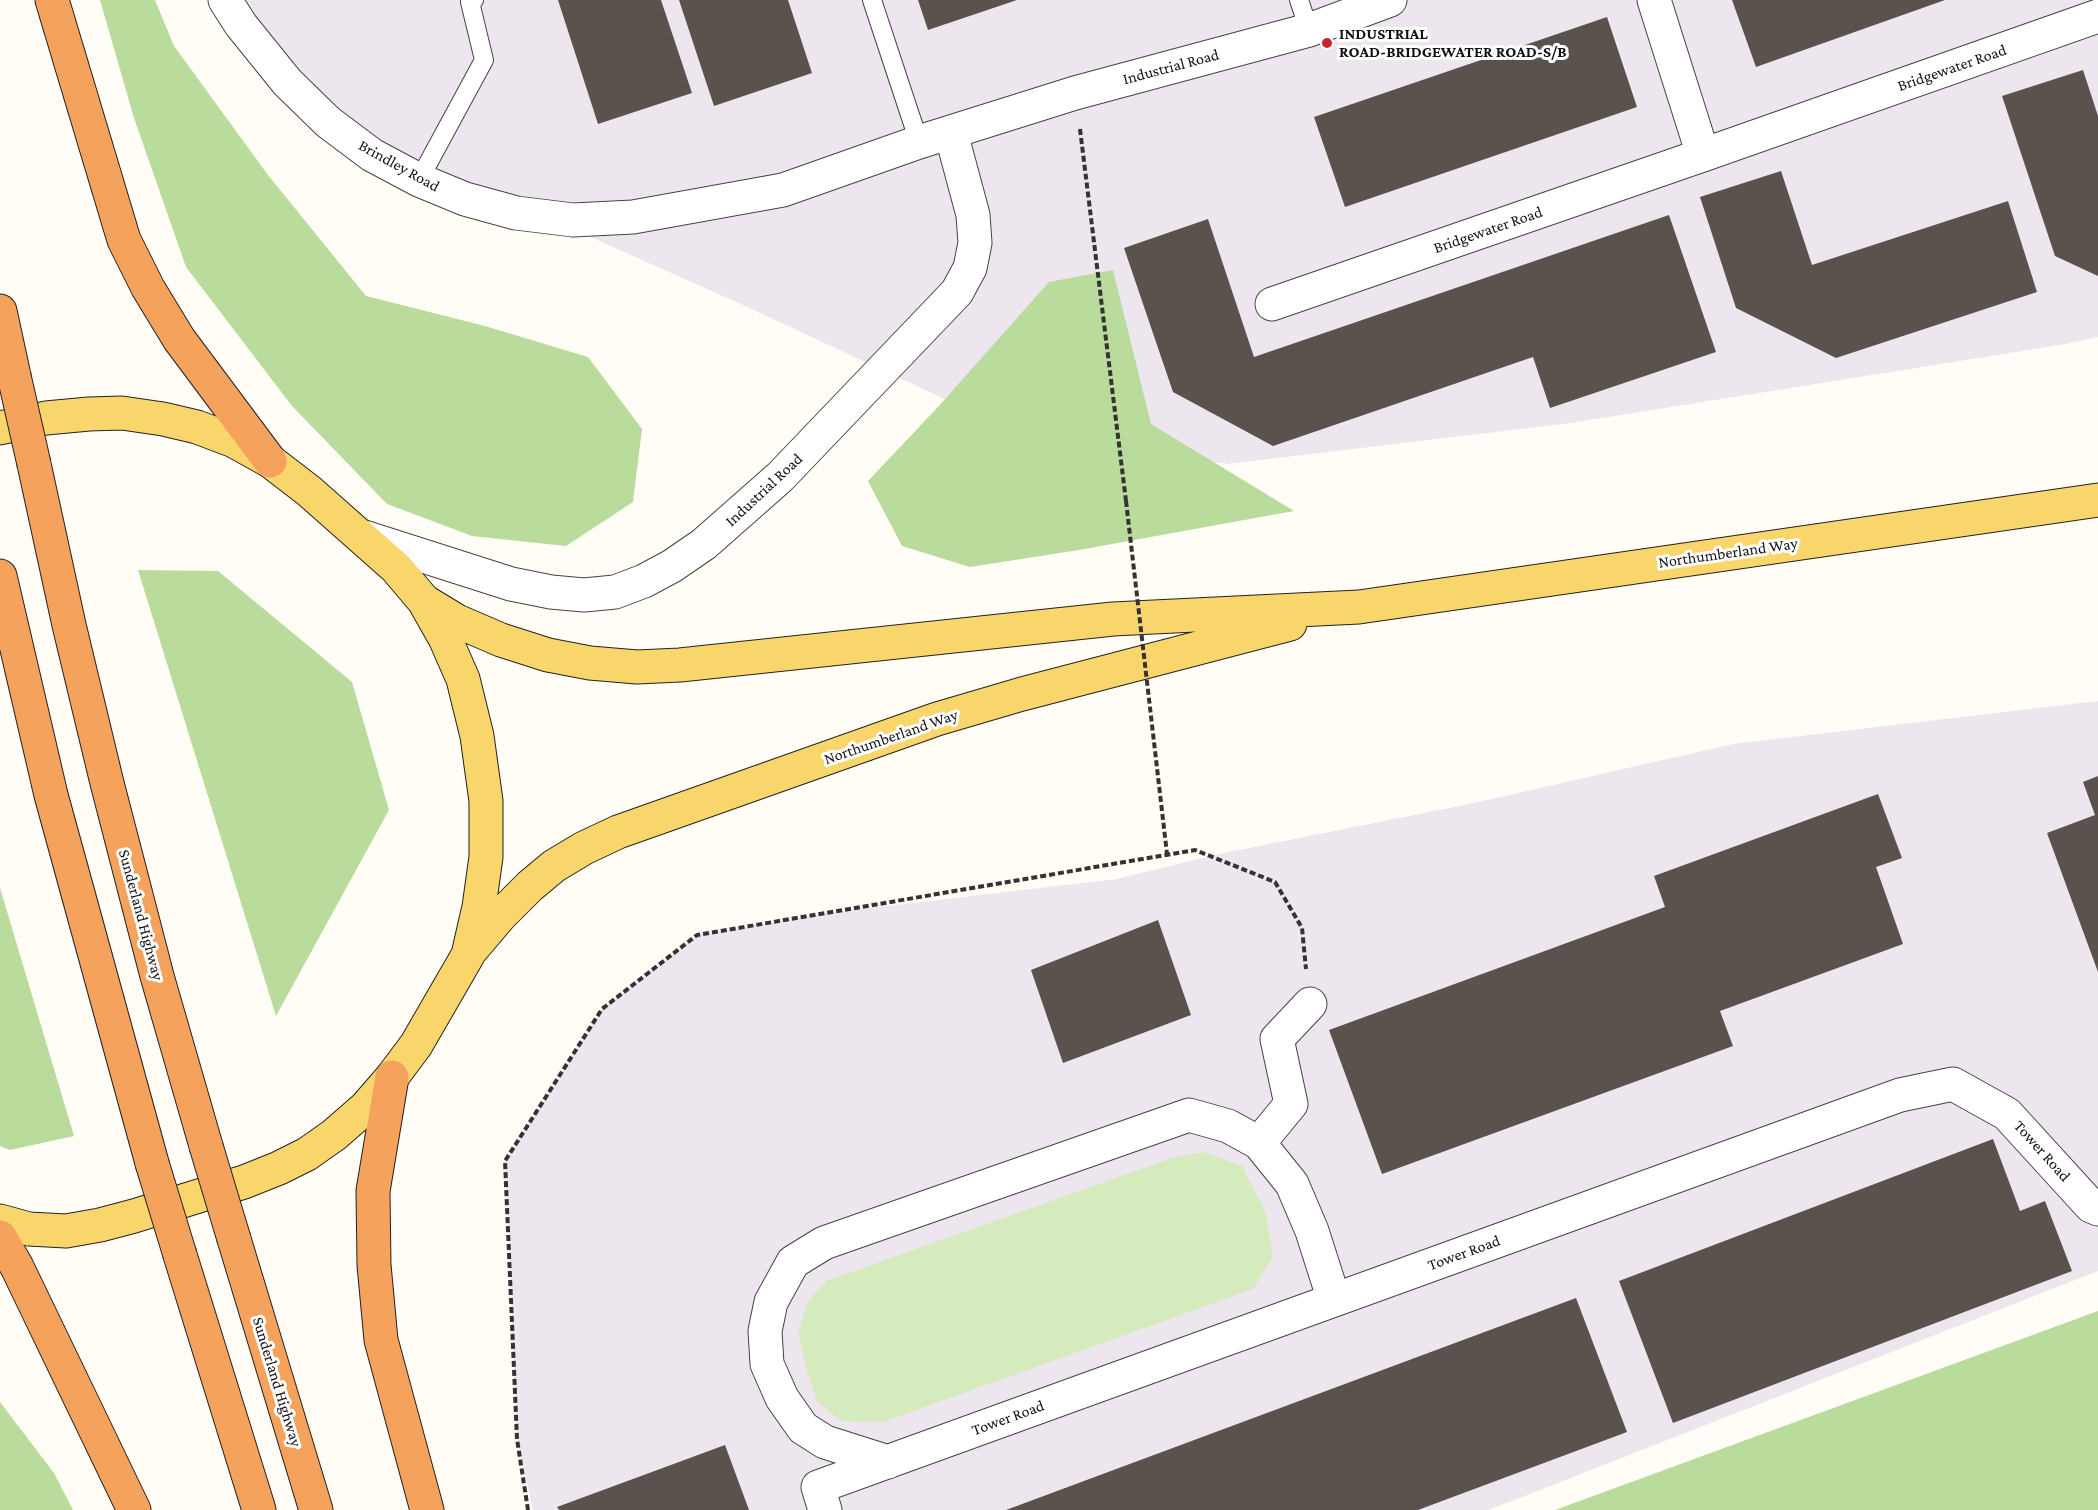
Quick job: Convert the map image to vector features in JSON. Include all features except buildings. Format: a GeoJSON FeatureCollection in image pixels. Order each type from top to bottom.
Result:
{"type":"FeatureCollection","features":[{"type":"Feature","properties":{"kind":"highway"},"geometry":{"type":"LineString","coordinates":[[52,0],[124,240],[148,288],[179,339],[270,461]]}},
{"type":"Feature","properties":{"kind":"highway","name":"Sunderland Highway"},"geometry":{"type":"LineString","coordinates":[[0,311],[69,625],[157,976],[316,1510]]}},
{"type":"Feature","properties":{"kind":"highway"},"geometry":{"type":"LineString","coordinates":[[0,576],[51,795],[152,1162],[259,1510]]}},
{"type":"Feature","properties":{"kind":"highway"},"geometry":{"type":"LineString","coordinates":[[392,1077],[373,1191],[374,1265],[381,1340],[427,1510]]}},
{"type":"Feature","properties":{"kind":"highway"},"geometry":{"type":"LineString","coordinates":[[0,1237],[17,1267],[134,1510]]}},
{"type":"Feature","properties":{"kind":"main road"},"geometry":{"type":"LineString","coordinates":[[0,428],[46,418],[122,413],[197,427],[234,441],[270,461],[364,537],[396,568],[424,601],[445,638],[463,679],[477,736],[486,801],[486,857],[479,907],[468,955],[416,1045],[365,1108],[334,1135],[307,1154],[279,1168],[244,1182],[134,1216],[66,1231],[29,1229],[0,1221]]}},
{"type":"Feature","properties":{"kind":"main road","name":"Northumberland Way"},"geometry":{"type":"LineString","coordinates":[[424,601],[457,621],[501,640],[548,655],[590,663],[637,667],[680,665],[1113,619],[1359,607],[2098,500]]}},
{"type":"Feature","properties":{"kind":"main road","name":"Northumberland Way"},"geometry":{"type":"LineString","coordinates":[[468,955],[500,916],[554,866],[584,848],[618,832],[937,720],[1022,694],[1359,607]]}},
{"type":"Feature","properties":{"kind":"street","name":"Brindley Road"},"geometry":{"type":"LineString","coordinates":[[225,0],[241,25],[287,82],[328,122],[372,155],[419,180],[465,199],[516,213],[573,220],[633,217]]}},
{"type":"Feature","properties":{"kind":"street","name":"Industrial Road"},"geometry":{"type":"LineString","coordinates":[[633,217],[783,190],[919,142],[1075,93],[1304,15],[1390,0]]}},
{"type":"Feature","properties":{"kind":"street"},"geometry":{"type":"LineString","coordinates":[[1654,0],[1703,155]]}},
{"type":"Feature","properties":{"kind":"street","name":"Bridgewater Road"},"geometry":{"type":"LineString","coordinates":[[1272,304],[2098,16]]}},
{"type":"Feature","properties":{"kind":"street","name":"Industrial Road"},"geometry":{"type":"LineString","coordinates":[[364,537],[511,584],[551,592],[584,595],[615,592],[644,581],[672,566],[704,544],[780,477],[957,292],[970,268],[975,243],[973,215],[951,133]]}},
{"type":"Feature","properties":{"kind":"street"},"geometry":{"type":"LineString","coordinates":[[1258,1143],[1291,1104],[1277,1039],[1310,1004]]}},
{"type":"Feature","properties":{"kind":"street","name":"Tower Road"},"geometry":{"type":"LineString","coordinates":[[825,1510],[818,1487],[1900,1095],[1953,1084],[2007,1114],[2091,1206],[2098,1209]]}},
{"type":"Feature","properties":{"kind":"street"},"geometry":{"type":"LineString","coordinates":[[888,1462],[825,1442],[803,1428],[782,1398],[767,1364],[765,1331],[771,1302],[793,1262],[824,1243],[1189,1115],[1228,1126],[1258,1143],[1292,1184],[1312,1231],[1334,1300]]}},
{"type":"Feature","properties":{"kind":"lane"},"geometry":{"type":"LineString","coordinates":[[419,180],[484,60],[470,2],[474,0]]}},
{"type":"Feature","properties":{"kind":"lane"},"geometry":{"type":"LineString","coordinates":[[872,0],[919,142]]}},
{"type":"Feature","properties":{"kind":"path"},"geometry":{"type":"LineString","coordinates":[[1075,93],[1167,854]]}},
{"type":"Feature","properties":{"kind":"path"},"geometry":{"type":"LineString","coordinates":[[528,1510],[517,1439],[505,1161],[602,1009],[697,935],[1195,850],[1275,882],[1302,927],[1310,1004]]}},
{"type":"Feature","properties":{"kind":"shaded area"},"geometry":{"type":"Polygon","coordinates":[[[238,0],[2098,0],[2098,337],[1571,423],[1227,464],[1009,429],[745,306],[396,150],[297,82],[238,0]]]}},
{"type":"Feature","properties":{"kind":"shaded area"},"geometry":{"type":"Polygon","coordinates":[[[2098,701],[2098,1271],[1489,1510],[533,1510],[517,1439],[505,1161],[602,1009],[697,935],[827,913],[1116,879],[1214,855],[1474,803],[1733,744],[2098,701]]]}},
{"type":"Feature","properties":{"kind":"green space"},"geometry":{"type":"Polygon","coordinates":[[[100,0],[155,0],[174,46],[268,175],[366,296],[485,326],[588,357],[642,429],[633,502],[566,546],[472,536],[387,504],[292,406],[186,267],[134,118],[100,0]]]}},
{"type":"Feature","properties":{"kind":"green space"},"geometry":{"type":"Polygon","coordinates":[[[1113,270],[1151,424],[1294,511],[1079,550],[970,567],[902,546],[868,481],[937,408],[1049,282],[1113,270]]]}},
{"type":"Feature","properties":{"kind":"green space"},"geometry":{"type":"Polygon","coordinates":[[[138,570],[218,571],[352,682],[389,810],[276,1016],[138,570]]]}},
{"type":"Feature","properties":{"kind":"green space"},"geometry":{"type":"Polygon","coordinates":[[[0,888],[74,1136],[10,1150],[0,1146],[0,888]]]}},
{"type":"Feature","properties":{"kind":"green space"},"geometry":{"type":"Polygon","coordinates":[[[1204,1152],[1242,1166],[1266,1213],[1273,1257],[1253,1289],[883,1422],[841,1421],[817,1401],[806,1368],[798,1332],[808,1302],[826,1281],[1172,1158],[1204,1152]]]}},
{"type":"Feature","properties":{"kind":"green space"},"geometry":{"type":"Polygon","coordinates":[[[2098,1311],[2098,1510],[1555,1510],[2098,1311]]]}},
{"type":"Feature","properties":{"kind":"green space"},"geometry":{"type":"Polygon","coordinates":[[[0,1402],[54,1473],[73,1510],[0,1510],[0,1402]]]}},
{"type":"Feature","properties":{"kind":"place","name":"INDUSTRIAL ROAD-BRIDGEWATER ROAD-S/B"},"geometry":{"type":"Point","coordinates":[1327,43]}}]}
